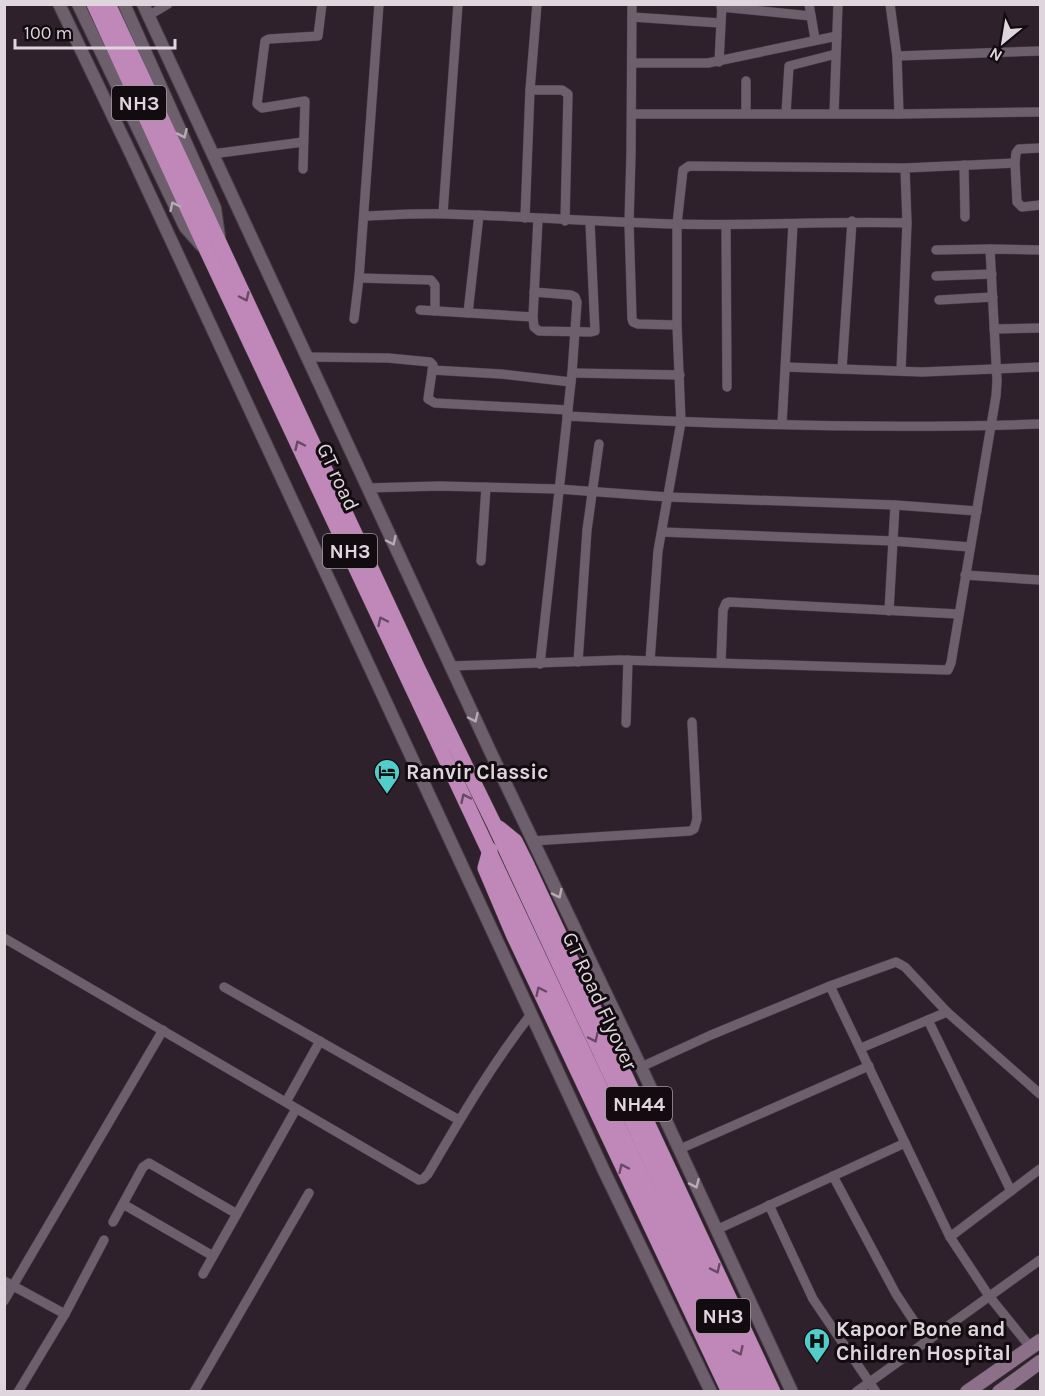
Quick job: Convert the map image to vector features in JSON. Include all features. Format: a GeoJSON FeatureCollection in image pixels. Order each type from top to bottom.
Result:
{"type":"FeatureCollection","features":[{"type":"Feature","properties":{"kind":"highway","name":"NH3"},"geometry":{"type":"LineString","coordinates":[[94,4],[214,248]]}},
{"type":"Feature","properties":{"kind":"highway","name":"NH3"},"geometry":{"type":"LineString","coordinates":[[108,4],[214,248]]}},
{"type":"Feature","properties":{"kind":"highway","name":"GT road"},"geometry":{"type":"LineString","coordinates":[[214,248],[494,824]]}},
{"type":"Feature","properties":{"kind":"highway","name":"GT road"},"geometry":{"type":"LineString","coordinates":[[214,248],[490,850]]}},
{"type":"Feature","properties":{"kind":"highway","name":"GT Road Flyover"},"geometry":{"type":"LineString","coordinates":[[494,824],[682,1244],[743,1392]]}},
{"type":"Feature","properties":{"kind":"highway","name":"NH44"},"geometry":{"type":"LineString","coordinates":[[494,824],[515,841],[525,861],[773,1392]]}},
{"type":"Feature","properties":{"kind":"highway","name":"GT Road Flyover"},"geometry":{"type":"LineString","coordinates":[[490,850],[682,1244],[758,1392]]}},
{"type":"Feature","properties":{"kind":"highway","name":"NH44"},"geometry":{"type":"LineString","coordinates":[[490,850],[485,868],[513,934],[729,1392]]}},
{"type":"Feature","properties":{"kind":"main road"},"geometry":{"type":"LineString","coordinates":[[967,1392],[1036,1344]]}},
{"type":"Feature","properties":{"kind":"main road"},"geometry":{"type":"LineString","coordinates":[[1010,1362],[1020,1377]]}},
{"type":"Feature","properties":{"kind":"main road"},"geometry":{"type":"LineString","coordinates":[[999,1392],[1041,1362]]}},
{"type":"Feature","properties":{"kind":"street"},"geometry":{"type":"LineString","coordinates":[[59,4],[605,1173],[711,1392]]}},
{"type":"Feature","properties":{"kind":"street"},"geometry":{"type":"LineString","coordinates":[[78,4],[184,227],[214,248]]}},
{"type":"Feature","properties":{"kind":"street"},"geometry":{"type":"LineString","coordinates":[[124,4],[215,208],[214,248]]}},
{"type":"Feature","properties":{"kind":"street"},"geometry":{"type":"LineString","coordinates":[[143,4],[532,841],[680,1149],[792,1392]]}},
{"type":"Feature","properties":{"kind":"street"},"geometry":{"type":"LineString","coordinates":[[148,16],[168,4]]}},
{"type":"Feature","properties":{"kind":"street"},"geometry":{"type":"LineString","coordinates":[[303,169],[304,100],[262,108],[258,106],[264,43],[269,39],[318,36],[322,4]]}},
{"type":"Feature","properties":{"kind":"street"},"geometry":{"type":"LineString","coordinates":[[354,319],[364,216],[379,4]]}},
{"type":"Feature","properties":{"kind":"street"},"geometry":{"type":"LineString","coordinates":[[443,213],[458,4]]}},
{"type":"Feature","properties":{"kind":"street"},"geometry":{"type":"LineString","coordinates":[[525,218],[530,90],[537,4]]}},
{"type":"Feature","properties":{"kind":"street"},"geometry":{"type":"LineString","coordinates":[[632,4],[629,223],[633,322],[677,325]]}},
{"type":"Feature","properties":{"kind":"street"},"geometry":{"type":"LineString","coordinates":[[809,4],[815,39]]}},
{"type":"Feature","properties":{"kind":"street"},"geometry":{"type":"LineString","coordinates":[[834,114],[838,4]]}},
{"type":"Feature","properties":{"kind":"street"},"geometry":{"type":"LineString","coordinates":[[890,4],[897,56],[899,114]]}},
{"type":"Feature","properties":{"kind":"street"},"geometry":{"type":"LineString","coordinates":[[719,62],[721,6],[811,16]]}},
{"type":"Feature","properties":{"kind":"street"},"geometry":{"type":"LineString","coordinates":[[632,17],[720,23]]}},
{"type":"Feature","properties":{"kind":"street"},"geometry":{"type":"LineString","coordinates":[[632,63],[719,62],[815,39],[837,36]]}},
{"type":"Feature","properties":{"kind":"street"},"geometry":{"type":"LineString","coordinates":[[897,56],[1041,51]]}},
{"type":"Feature","properties":{"kind":"street"},"geometry":{"type":"LineString","coordinates":[[786,113],[789,66],[836,54]]}},
{"type":"Feature","properties":{"kind":"street"},"geometry":{"type":"LineString","coordinates":[[746,81],[746,113]]}},
{"type":"Feature","properties":{"kind":"street"},"geometry":{"type":"LineString","coordinates":[[530,90],[562,90],[568,94],[565,221]]}},
{"type":"Feature","properties":{"kind":"street"},"geometry":{"type":"LineString","coordinates":[[632,114],[1041,112]]}},
{"type":"Feature","properties":{"kind":"street"},"geometry":{"type":"LineString","coordinates":[[212,154],[303,142]]}},
{"type":"Feature","properties":{"kind":"street"},"geometry":{"type":"LineString","coordinates":[[1041,148],[1019,149],[1015,163],[1017,202],[1022,207],[1041,205]]}},
{"type":"Feature","properties":{"kind":"street"},"geometry":{"type":"LineString","coordinates":[[650,661],[655,578],[681,422],[677,325],[677,224],[683,170],[689,166],[905,168],[1015,163]]}},
{"type":"Feature","properties":{"kind":"street"},"geometry":{"type":"LineString","coordinates":[[964,165],[965,217]]}},
{"type":"Feature","properties":{"kind":"street"},"geometry":{"type":"LineString","coordinates":[[901,371],[907,223],[905,168]]}},
{"type":"Feature","properties":{"kind":"street"},"geometry":{"type":"LineString","coordinates":[[364,216],[443,213],[565,221],[726,225],[852,221],[907,223]]}},
{"type":"Feature","properties":{"kind":"street"},"geometry":{"type":"LineString","coordinates":[[468,313],[479,215]]}},
{"type":"Feature","properties":{"kind":"street"},"geometry":{"type":"LineString","coordinates":[[538,219],[533,317],[534,327],[537,330],[593,332],[596,327],[590,222]]}},
{"type":"Feature","properties":{"kind":"street"},"geometry":{"type":"LineString","coordinates":[[842,369],[852,221]]}},
{"type":"Feature","properties":{"kind":"street"},"geometry":{"type":"LineString","coordinates":[[782,424],[793,224]]}},
{"type":"Feature","properties":{"kind":"street"},"geometry":{"type":"LineString","coordinates":[[726,225],[727,387]]}},
{"type":"Feature","properties":{"kind":"street"},"geometry":{"type":"LineString","coordinates":[[451,666],[628,660],[948,670],[996,396],[990,249]]}},
{"type":"Feature","properties":{"kind":"street"},"geometry":{"type":"LineString","coordinates":[[936,250],[1041,250]]}},
{"type":"Feature","properties":{"kind":"street"},"geometry":{"type":"LineString","coordinates":[[936,276],[992,274]]}},
{"type":"Feature","properties":{"kind":"street"},"geometry":{"type":"LineString","coordinates":[[359,278],[431,280],[435,285],[435,311]]}},
{"type":"Feature","properties":{"kind":"street"},"geometry":{"type":"LineString","coordinates":[[534,292],[575,297],[576,332],[540,663]]}},
{"type":"Feature","properties":{"kind":"street"},"geometry":{"type":"LineString","coordinates":[[939,300],[993,297]]}},
{"type":"Feature","properties":{"kind":"street"},"geometry":{"type":"LineString","coordinates":[[420,310],[533,317]]}},
{"type":"Feature","properties":{"kind":"street"},"geometry":{"type":"LineString","coordinates":[[994,329],[1041,328]]}},
{"type":"Feature","properties":{"kind":"street"},"geometry":{"type":"LineString","coordinates":[[306,357],[388,358],[430,362],[433,365],[428,399],[435,403],[681,422],[1041,424]]}},
{"type":"Feature","properties":{"kind":"street"},"geometry":{"type":"LineString","coordinates":[[786,367],[901,371],[1041,367]]}},
{"type":"Feature","properties":{"kind":"street"},"geometry":{"type":"LineString","coordinates":[[432,370],[572,377],[680,375]]}},
{"type":"Feature","properties":{"kind":"street"},"geometry":{"type":"LineString","coordinates":[[578,662],[587,530],[599,444]]}},
{"type":"Feature","properties":{"kind":"street"},"geometry":{"type":"LineString","coordinates":[[367,488],[439,486],[558,489],[668,497],[895,505],[977,511]]}},
{"type":"Feature","properties":{"kind":"street"},"geometry":{"type":"LineString","coordinates":[[482,561],[486,487]]}},
{"type":"Feature","properties":{"kind":"street"},"geometry":{"type":"LineString","coordinates":[[890,611],[895,505]]}},
{"type":"Feature","properties":{"kind":"street"},"geometry":{"type":"LineString","coordinates":[[662,532],[893,541],[970,547]]}},
{"type":"Feature","properties":{"kind":"street"},"geometry":{"type":"LineString","coordinates":[[965,575],[1041,580]]}},
{"type":"Feature","properties":{"kind":"street"},"geometry":{"type":"LineString","coordinates":[[722,663],[723,610],[726,603],[958,614]]}},
{"type":"Feature","properties":{"kind":"street"},"geometry":{"type":"LineString","coordinates":[[626,723],[628,660]]}},
{"type":"Feature","properties":{"kind":"street"},"geometry":{"type":"LineString","coordinates":[[532,841],[678,832],[694,829],[697,819],[692,722]]}},
{"type":"Feature","properties":{"kind":"street"},"geometry":{"type":"LineString","coordinates":[[4,938],[419,1180],[428,1174],[494,1064],[532,1013]]}},
{"type":"Feature","properties":{"kind":"street"},"geometry":{"type":"LineString","coordinates":[[641,1067],[711,1035],[830,986],[896,962],[905,967],[947,1012],[1041,1094]]}},
{"type":"Feature","properties":{"kind":"street"},"geometry":{"type":"LineString","coordinates":[[830,986],[950,1237],[989,1296],[1036,1344]]}},
{"type":"Feature","properties":{"kind":"street"},"geometry":{"type":"LineString","coordinates":[[224,987],[459,1120]]}},
{"type":"Feature","properties":{"kind":"street"},"geometry":{"type":"LineString","coordinates":[[861,1048],[947,1012]]}},
{"type":"Feature","properties":{"kind":"street"},"geometry":{"type":"LineString","coordinates":[[928,1020],[1011,1191]]}},
{"type":"Feature","properties":{"kind":"street"},"geometry":{"type":"LineString","coordinates":[[4,1302],[163,1030]]}},
{"type":"Feature","properties":{"kind":"street"},"geometry":{"type":"LineString","coordinates":[[286,1102],[320,1041]]}},
{"type":"Feature","properties":{"kind":"street"},"geometry":{"type":"LineString","coordinates":[[680,1149],[869,1066]]}},
{"type":"Feature","properties":{"kind":"street"},"geometry":{"type":"LineString","coordinates":[[203,1274],[296,1109]]}},
{"type":"Feature","properties":{"kind":"street"},"geometry":{"type":"LineString","coordinates":[[716,1230],[905,1143]]}},
{"type":"Feature","properties":{"kind":"street"},"geometry":{"type":"LineString","coordinates":[[113,1222],[143,1167],[149,1163],[237,1214]]}},
{"type":"Feature","properties":{"kind":"street"},"geometry":{"type":"LineString","coordinates":[[950,1237],[1041,1168]]}},
{"type":"Feature","properties":{"kind":"street"},"geometry":{"type":"LineString","coordinates":[[833,1176],[896,1294],[927,1341]]}},
{"type":"Feature","properties":{"kind":"street"},"geometry":{"type":"LineString","coordinates":[[194,1392],[309,1193]]}},
{"type":"Feature","properties":{"kind":"street"},"geometry":{"type":"LineString","coordinates":[[123,1204],[213,1256]]}},
{"type":"Feature","properties":{"kind":"street"},"geometry":{"type":"LineString","coordinates":[[769,1205],[813,1299],[876,1392]]}},
{"type":"Feature","properties":{"kind":"street"},"geometry":{"type":"LineString","coordinates":[[18,1392],[65,1314],[104,1240]]}},
{"type":"Feature","properties":{"kind":"street"},"geometry":{"type":"LineString","coordinates":[[856,1392],[1041,1260]]}},
{"type":"Feature","properties":{"kind":"street"},"geometry":{"type":"LineString","coordinates":[[4,1281],[65,1314]]}},
{"type":"Feature","properties":{"kind":"place","name":"Ranvir Classic"},"geometry":{"type":"Point","coordinates":[387,795]}},
{"type":"Feature","properties":{"kind":"place","name":"Kapoor Bone and Children Hospital"},"geometry":{"type":"Point","coordinates":[817,1364]}}]}
